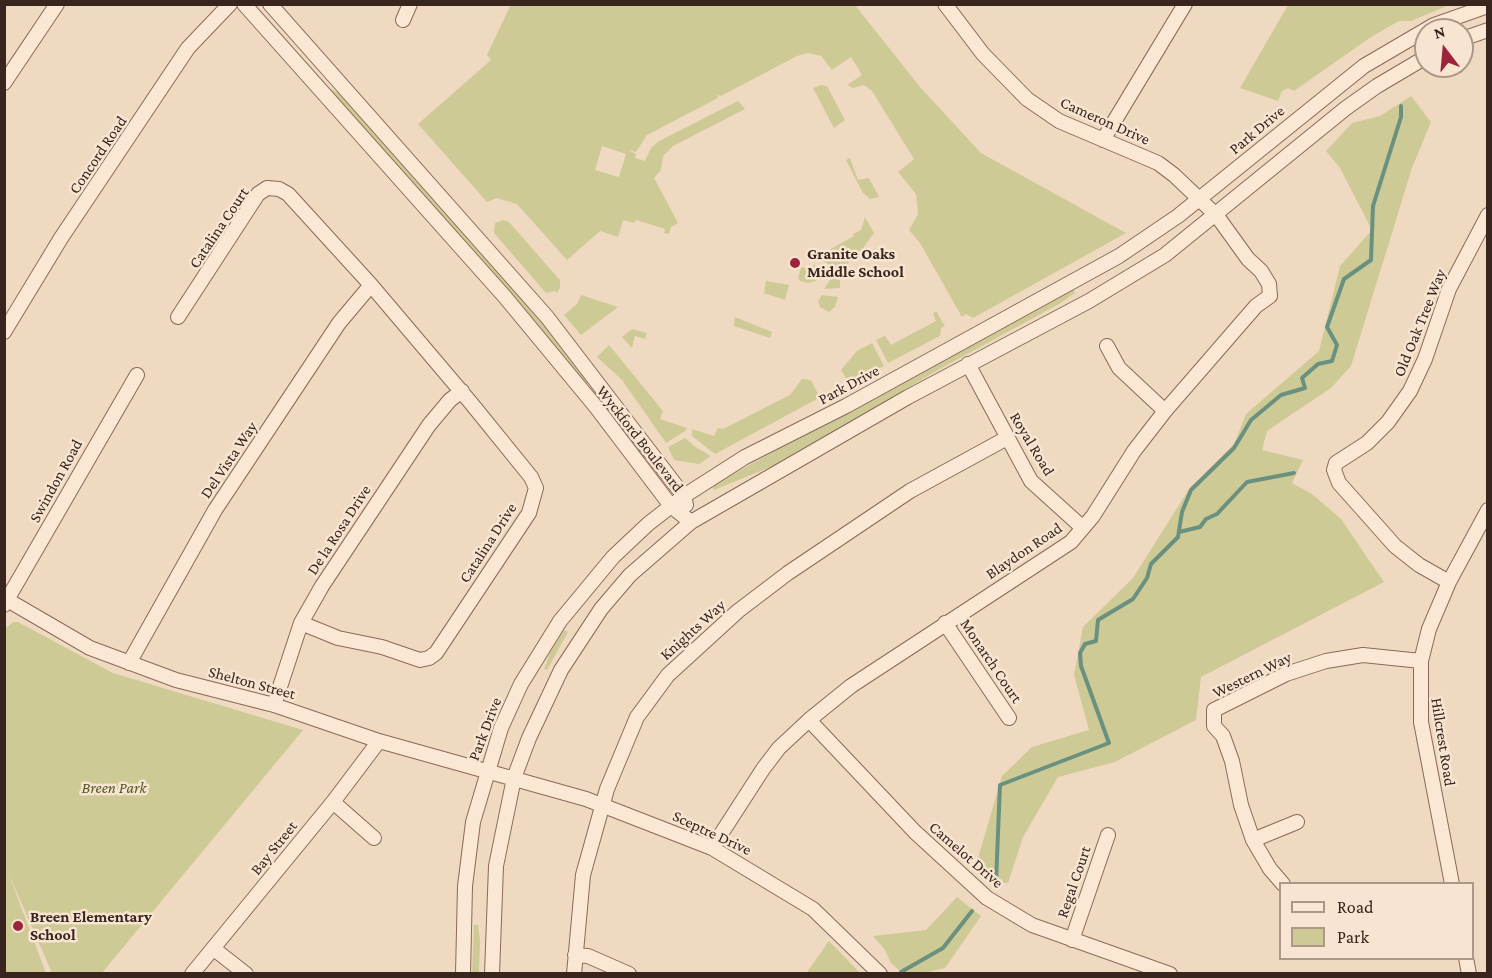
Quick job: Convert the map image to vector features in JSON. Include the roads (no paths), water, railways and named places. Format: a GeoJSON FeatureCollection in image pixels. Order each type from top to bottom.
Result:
{"type":"FeatureCollection","features":[{"type":"Feature","properties":{"kind":"street"},"geometry":{"type":"LineString","coordinates":[[4,83],[57,4]]}},
{"type":"Feature","properties":{"kind":"street","name":"Concord Road"},"geometry":{"type":"LineString","coordinates":[[4,332],[61,238],[188,48],[230,4]]}},
{"type":"Feature","properties":{"kind":"street","name":"Wyckford Boulevard"},"geometry":{"type":"LineString","coordinates":[[244,4],[505,297],[596,407],[671,506],[691,522]]}},
{"type":"Feature","properties":{"kind":"street","name":"Wyckford Boulevard"},"geometry":{"type":"LineString","coordinates":[[270,4],[547,317],[684,496],[691,522]]}},
{"type":"Feature","properties":{"kind":"street"},"geometry":{"type":"LineString","coordinates":[[403,20],[410,4]]}},
{"type":"Feature","properties":{"kind":"street","name":"Cameron Drive"},"geometry":{"type":"LineString","coordinates":[[945,4],[983,54],[1027,99],[1059,121],[1158,163],[1208,207]]}},
{"type":"Feature","properties":{"kind":"street"},"geometry":{"type":"LineString","coordinates":[[1103,140],[1185,4]]}},
{"type":"Feature","properties":{"kind":"street","name":"Park Drive"},"geometry":{"type":"LineString","coordinates":[[492,974],[496,866],[508,776],[545,701],[601,609],[637,568],[691,522],[968,364],[1131,276],[1364,66],[1434,25],[1488,6]]}},
{"type":"Feature","properties":{"kind":"street","name":"Park Drive"},"geometry":{"type":"LineString","coordinates":[[464,974],[468,862],[473,822],[488,770],[518,690],[560,621],[613,557],[684,496],[746,457],[846,406],[1208,207],[1377,86],[1414,64]]}},
{"type":"Feature","properties":{"kind":"street","name":"Catalina Court"},"geometry":{"type":"LineString","coordinates":[[178,317],[258,194],[267,188],[279,189],[288,194],[371,285]]}},
{"type":"Feature","properties":{"kind":"street","name":"Blaydon Road"},"geometry":{"type":"LineString","coordinates":[[712,848],[763,769],[779,748],[808,720],[851,686],[1071,542],[1083,528],[1134,451],[1165,411],[1256,306],[1270,296],[1266,278],[1248,259],[1208,207]]}},
{"type":"Feature","properties":{"kind":"street","name":"Old Oak Tree Way"},"geometry":{"type":"LineString","coordinates":[[1449,582],[1419,566],[1395,546],[1339,483],[1334,470],[1336,464],[1367,443],[1388,422],[1410,390],[1425,359],[1449,289],[1488,215]]}},
{"type":"Feature","properties":{"kind":"street","name":"Catalina Drive"},"geometry":{"type":"LineString","coordinates":[[301,623],[338,638],[382,647],[420,660],[436,653],[529,513],[536,488],[531,477],[462,392],[371,285]]}},
{"type":"Feature","properties":{"kind":"street","name":"Del Vista Way"},"geometry":{"type":"LineString","coordinates":[[129,663],[215,510],[339,323],[371,285]]}},
{"type":"Feature","properties":{"kind":"street"},"geometry":{"type":"LineString","coordinates":[[1107,346],[1119,368],[1165,411]]}},
{"type":"Feature","properties":{"kind":"street","name":"Royal Road"},"geometry":{"type":"LineString","coordinates":[[968,364],[1031,481],[1083,528]]}},
{"type":"Feature","properties":{"kind":"street","name":"Swindon Road"},"geometry":{"type":"LineString","coordinates":[[6,601],[137,375]]}},
{"type":"Feature","properties":{"kind":"street","name":"De la Rosa Drive"},"geometry":{"type":"LineString","coordinates":[[274,705],[301,623],[322,586],[429,424],[450,400],[462,392]]}},
{"type":"Feature","properties":{"kind":"street","name":"Knights Way"},"geometry":{"type":"LineString","coordinates":[[574,974],[583,874],[615,770],[637,717],[668,675],[687,655],[788,573],[910,491],[1007,438]]}},
{"type":"Feature","properties":{"kind":"street","name":"Hillcrest Road"},"geometry":{"type":"LineString","coordinates":[[1452,882],[1420,722],[1421,661],[1429,629],[1449,582],[1488,510]]}},
{"type":"Feature","properties":{"kind":"street","name":"Shelton Street"},"geometry":{"type":"LineString","coordinates":[[6,601],[90,648],[176,680],[274,705],[379,741],[508,776]]}},
{"type":"Feature","properties":{"kind":"street","name":"Monarch Court"},"geometry":{"type":"LineString","coordinates":[[945,623],[1009,718]]}},
{"type":"Feature","properties":{"kind":"street","name":"Western Way"},"geometry":{"type":"LineString","coordinates":[[1281,882],[1270,869],[1253,840],[1241,805],[1232,761],[1223,736],[1214,726],[1214,710],[1286,674],[1326,661],[1363,656],[1421,661]]}},
{"type":"Feature","properties":{"kind":"street","name":"Camelot Drive"},"geometry":{"type":"LineString","coordinates":[[808,720],[862,779],[960,876],[987,898],[1018,917],[1072,940],[1170,974]]}},
{"type":"Feature","properties":{"kind":"street","name":"Bay Street"},"geometry":{"type":"LineString","coordinates":[[192,974],[333,802],[379,741]]}},
{"type":"Feature","properties":{"kind":"street","name":"Sceptre Drive"},"geometry":{"type":"LineString","coordinates":[[508,776],[604,807],[618,809],[712,848],[813,909],[880,974]]}},
{"type":"Feature","properties":{"kind":"street"},"geometry":{"type":"LineString","coordinates":[[333,802],[374,838]]}},
{"type":"Feature","properties":{"kind":"street"},"geometry":{"type":"LineString","coordinates":[[1253,840],[1297,822]]}},
{"type":"Feature","properties":{"kind":"street","name":"Regal Court"},"geometry":{"type":"LineString","coordinates":[[1072,940],[1108,835]]}},
{"type":"Feature","properties":{"kind":"street"},"geometry":{"type":"LineString","coordinates":[[214,949],[246,974]]}},
{"type":"Feature","properties":{"kind":"street"},"geometry":{"type":"LineString","coordinates":[[575,955],[588,956],[629,974]]}},
{"type":"Feature","properties":{"kind":"waterway"},"geometry":{"type":"LineString","coordinates":[[996,882],[1000,785],[1109,743],[1081,666],[1080,653],[1085,644],[1096,641],[1098,620],[1133,599],[1147,578],[1151,564],[1178,537],[1182,512],[1191,490],[1234,448],[1251,420],[1281,395],[1305,388],[1302,378],[1318,364],[1332,361],[1337,345],[1327,327],[1344,279],[1371,260],[1373,206],[1401,117],[1401,106]]}},
{"type":"Feature","properties":{"kind":"waterway"},"geometry":{"type":"LineString","coordinates":[[1179,532],[1200,527],[1206,519],[1217,514],[1247,482],[1294,473]]}},
{"type":"Feature","properties":{"kind":"waterway"},"geometry":{"type":"LineString","coordinates":[[901,972],[943,948],[972,911]]}},
{"type":"Feature","properties":{"kind":"place","name":"Granite Oaks Middle School"},"geometry":{"type":"Point","coordinates":[795,263]}},
{"type":"Feature","properties":{"kind":"place","name":"Breen Elementary School"},"geometry":{"type":"Point","coordinates":[18,926]}},
{"type":"Feature","properties":{"kind":"park label","name":"Breen Park"},"geometry":{"type":"Point","coordinates":[114,788]}}]}
